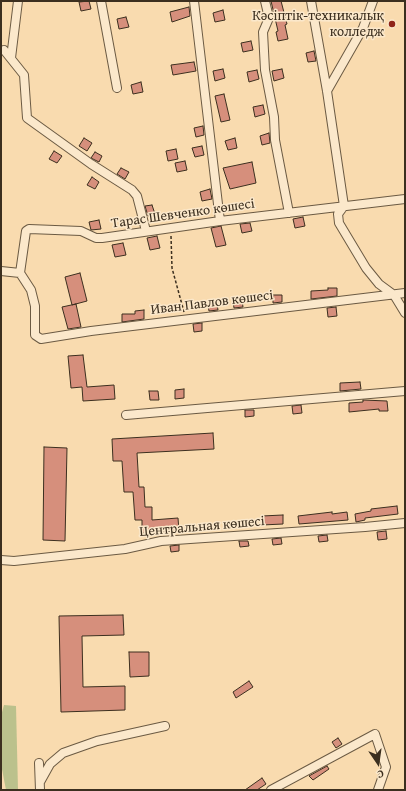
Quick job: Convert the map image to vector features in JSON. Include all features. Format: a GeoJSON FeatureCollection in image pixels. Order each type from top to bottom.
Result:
{"type":"FeatureCollection","features":[{"type":"Feature","properties":{"kind":"street"},"geometry":{"type":"LineString","coordinates":[[11,58],[18,1]]}},
{"type":"Feature","properties":{"kind":"street"},"geometry":{"type":"LineString","coordinates":[[101,1],[117,88]]}},
{"type":"Feature","properties":{"kind":"street"},"geometry":{"type":"LineString","coordinates":[[194,1],[220,221]]}},
{"type":"Feature","properties":{"kind":"street"},"geometry":{"type":"LineString","coordinates":[[265,1],[269,18],[263,32],[265,70],[274,117],[275,140],[289,213]]}},
{"type":"Feature","properties":{"kind":"street"},"geometry":{"type":"LineString","coordinates":[[311,1],[327,91],[344,206],[338,214],[339,224],[366,268],[379,284],[394,295],[405,313]]}},
{"type":"Feature","properties":{"kind":"street"},"geometry":{"type":"LineString","coordinates":[[327,91],[363,28],[373,1]]}},
{"type":"Feature","properties":{"kind":"street"},"geometry":{"type":"LineString","coordinates":[[4,50],[24,75],[27,118],[91,164],[132,190],[137,196],[146,231]]}},
{"type":"Feature","properties":{"kind":"street","name":"Тарас Шевченко көшесі"},"geometry":{"type":"LineString","coordinates":[[20,273],[26,231],[29,229],[81,231],[96,238],[102,238],[220,221],[405,199]]}},
{"type":"Feature","properties":{"kind":"street"},"geometry":{"type":"LineString","coordinates":[[1,271],[20,273]]}},
{"type":"Feature","properties":{"kind":"street","name":"Иван Павлов көшесі"},"geometry":{"type":"LineString","coordinates":[[20,273],[26,281],[33,298],[34,334],[41,339],[91,331],[405,293]]}},
{"type":"Feature","properties":{"kind":"street"},"geometry":{"type":"LineString","coordinates":[[126,415],[405,391]]}},
{"type":"Feature","properties":{"kind":"street","name":"Центральная көшесі"},"geometry":{"type":"LineString","coordinates":[[1,560],[14,561],[125,549],[161,541],[405,523]]}},
{"type":"Feature","properties":{"kind":"street"},"geometry":{"type":"LineString","coordinates":[[40,786],[50,764],[63,753],[97,741],[165,726]]}},
{"type":"Feature","properties":{"kind":"street"},"geometry":{"type":"LineString","coordinates":[[271,790],[375,734],[386,767],[378,790]]}},
{"type":"Feature","properties":{"kind":"street"},"geometry":{"type":"LineString","coordinates":[[39,763],[40,786]]}},
{"type":"Feature","properties":{"kind":"path"},"geometry":{"type":"LineString","coordinates":[[170,228],[172,268],[183,309],[188,319]]}},
{"type":"Feature","properties":{"kind":"green space"},"geometry":{"type":"Polygon","coordinates":[[[4,705],[16,706],[18,790],[6,790],[1,764],[1,716],[4,705]]]}},
{"type":"Feature","properties":{"kind":"building"},"geometry":{"type":"Polygon","coordinates":[[[89,1],[91,9],[81,11],[79,2],[89,1]]]}},
{"type":"Feature","properties":{"kind":"building"},"geometry":{"type":"Polygon","coordinates":[[[271,1],[281,1],[287,24],[285,25],[288,39],[278,41],[276,32],[278,31],[271,1]]]}},
{"type":"Feature","properties":{"kind":"building"},"geometry":{"type":"Polygon","coordinates":[[[189,7],[190,16],[172,22],[170,12],[189,7]]]}},
{"type":"Feature","properties":{"kind":"building"},"geometry":{"type":"Polygon","coordinates":[[[223,10],[225,20],[215,22],[213,13],[223,10]]]}},
{"type":"Feature","properties":{"kind":"building"},"geometry":{"type":"Polygon","coordinates":[[[126,17],[129,27],[119,29],[117,19],[126,17]]]}},
{"type":"Feature","properties":{"kind":"building"},"geometry":{"type":"Polygon","coordinates":[[[251,41],[253,50],[243,52],[241,43],[251,41]]]}},
{"type":"Feature","properties":{"kind":"building"},"geometry":{"type":"Polygon","coordinates":[[[314,51],[316,61],[308,62],[306,53],[314,51]]]}},
{"type":"Feature","properties":{"kind":"building"},"geometry":{"type":"Polygon","coordinates":[[[194,62],[196,71],[173,75],[171,65],[194,62]]]}},
{"type":"Feature","properties":{"kind":"building"},"geometry":{"type":"Polygon","coordinates":[[[223,69],[225,78],[215,81],[213,71],[223,69]]]}},
{"type":"Feature","properties":{"kind":"building"},"geometry":{"type":"Polygon","coordinates":[[[282,69],[284,78],[274,81],[272,71],[282,69]]]}},
{"type":"Feature","properties":{"kind":"building"},"geometry":{"type":"Polygon","coordinates":[[[257,70],[259,79],[249,82],[247,72],[257,70]]]}},
{"type":"Feature","properties":{"kind":"building"},"geometry":{"type":"Polygon","coordinates":[[[141,82],[143,92],[133,94],[131,85],[141,82]]]}},
{"type":"Feature","properties":{"kind":"building"},"geometry":{"type":"Polygon","coordinates":[[[224,94],[230,120],[221,122],[215,96],[224,94]]]}},
{"type":"Feature","properties":{"kind":"building"},"geometry":{"type":"Polygon","coordinates":[[[263,105],[265,114],[255,117],[253,107],[263,105]]]}},
{"type":"Feature","properties":{"kind":"building"},"geometry":{"type":"Polygon","coordinates":[[[203,126],[204,135],[196,137],[194,128],[203,126]]]}},
{"type":"Feature","properties":{"kind":"building"},"geometry":{"type":"Polygon","coordinates":[[[269,133],[270,143],[262,145],[260,136],[269,133]]]}},
{"type":"Feature","properties":{"kind":"building"},"geometry":{"type":"Polygon","coordinates":[[[84,138],[92,143],[87,151],[79,146],[84,138]]]}},
{"type":"Feature","properties":{"kind":"building"},"geometry":{"type":"Polygon","coordinates":[[[235,138],[237,148],[228,150],[225,141],[235,138]]]}},
{"type":"Feature","properties":{"kind":"building"},"geometry":{"type":"Polygon","coordinates":[[[202,146],[204,155],[195,157],[192,148],[202,146]]]}},
{"type":"Feature","properties":{"kind":"building"},"geometry":{"type":"Polygon","coordinates":[[[176,149],[178,159],[168,161],[166,151],[176,149]]]}},
{"type":"Feature","properties":{"kind":"building"},"geometry":{"type":"Polygon","coordinates":[[[54,151],[62,156],[57,163],[49,159],[54,151]]]}},
{"type":"Feature","properties":{"kind":"building"},"geometry":{"type":"Polygon","coordinates":[[[95,152],[102,156],[99,162],[91,158],[95,152]]]}},
{"type":"Feature","properties":{"kind":"building"},"geometry":{"type":"Polygon","coordinates":[[[185,161],[187,170],[177,172],[175,163],[185,161]]]}},
{"type":"Feature","properties":{"kind":"building"},"geometry":{"type":"Polygon","coordinates":[[[252,162],[256,183],[230,189],[223,168],[252,162]]]}},
{"type":"Feature","properties":{"kind":"building"},"geometry":{"type":"Polygon","coordinates":[[[121,168],[129,172],[125,179],[117,174],[121,168]]]}},
{"type":"Feature","properties":{"kind":"building"},"geometry":{"type":"Polygon","coordinates":[[[92,177],[99,182],[95,189],[87,185],[92,177]]]}},
{"type":"Feature","properties":{"kind":"building"},"geometry":{"type":"Polygon","coordinates":[[[210,189],[212,199],[202,201],[200,192],[210,189]]]}},
{"type":"Feature","properties":{"kind":"building"},"geometry":{"type":"Polygon","coordinates":[[[152,205],[155,214],[148,216],[145,206],[152,205]]]}},
{"type":"Feature","properties":{"kind":"building"},"geometry":{"type":"Polygon","coordinates":[[[303,217],[305,226],[295,228],[293,219],[303,217]]]}},
{"type":"Feature","properties":{"kind":"building"},"geometry":{"type":"Polygon","coordinates":[[[99,220],[101,229],[91,230],[89,222],[99,220]]]}},
{"type":"Feature","properties":{"kind":"building"},"geometry":{"type":"Polygon","coordinates":[[[250,223],[252,231],[242,233],[240,224],[250,223]]]}},
{"type":"Feature","properties":{"kind":"building"},"geometry":{"type":"Polygon","coordinates":[[[221,226],[226,245],[216,247],[211,228],[221,226]]]}},
{"type":"Feature","properties":{"kind":"building"},"geometry":{"type":"Polygon","coordinates":[[[157,236],[160,248],[150,250],[147,238],[157,236]]]}},
{"type":"Feature","properties":{"kind":"building"},"geometry":{"type":"Polygon","coordinates":[[[123,243],[126,255],[115,257],[112,245],[123,243]]]}},
{"type":"Feature","properties":{"kind":"building"},"geometry":{"type":"Polygon","coordinates":[[[80,273],[87,301],[72,305],[65,277],[80,273]]]}},
{"type":"Feature","properties":{"kind":"building"},"geometry":{"type":"Polygon","coordinates":[[[328,288],[337,288],[337,296],[311,299],[311,291],[328,290],[328,288]]]}},
{"type":"Feature","properties":{"kind":"building"},"geometry":{"type":"Polygon","coordinates":[[[273,295],[282,295],[282,302],[273,303],[273,295]]]}},
{"type":"Feature","properties":{"kind":"building"},"geometry":{"type":"Polygon","coordinates":[[[242,300],[243,307],[234,308],[233,301],[242,300]]]}},
{"type":"Feature","properties":{"kind":"building"},"geometry":{"type":"Polygon","coordinates":[[[76,304],[81,327],[68,329],[62,307],[76,304]]]}},
{"type":"Feature","properties":{"kind":"building"},"geometry":{"type":"Polygon","coordinates":[[[217,304],[218,310],[209,311],[208,305],[217,304]]]}},
{"type":"Feature","properties":{"kind":"building"},"geometry":{"type":"Polygon","coordinates":[[[336,307],[337,316],[328,317],[327,308],[336,307]]]}},
{"type":"Feature","properties":{"kind":"building"},"geometry":{"type":"Polygon","coordinates":[[[144,310],[144,319],[122,322],[122,314],[135,314],[135,311],[144,310]]]}},
{"type":"Feature","properties":{"kind":"building"},"geometry":{"type":"Polygon","coordinates":[[[202,323],[202,331],[194,332],[193,324],[202,323]]]}},
{"type":"Feature","properties":{"kind":"building"},"geometry":{"type":"Polygon","coordinates":[[[83,355],[87,387],[114,385],[115,399],[83,401],[82,387],[71,388],[68,356],[83,355]]]}},
{"type":"Feature","properties":{"kind":"building"},"geometry":{"type":"Polygon","coordinates":[[[360,382],[361,389],[340,391],[340,383],[360,382]]]}},
{"type":"Feature","properties":{"kind":"building"},"geometry":{"type":"Polygon","coordinates":[[[184,389],[184,398],[175,399],[175,390],[184,389]]]}},
{"type":"Feature","properties":{"kind":"building"},"geometry":{"type":"Polygon","coordinates":[[[149,391],[158,391],[159,400],[150,400],[149,391]]]}},
{"type":"Feature","properties":{"kind":"building"},"geometry":{"type":"Polygon","coordinates":[[[363,400],[387,401],[388,411],[379,411],[379,409],[349,412],[349,403],[363,402],[363,400]]]}},
{"type":"Feature","properties":{"kind":"building"},"geometry":{"type":"Polygon","coordinates":[[[301,405],[302,413],[293,414],[292,406],[301,405]]]}},
{"type":"Feature","properties":{"kind":"building"},"geometry":{"type":"Polygon","coordinates":[[[245,410],[254,410],[254,416],[245,417],[245,410]]]}},
{"type":"Feature","properties":{"kind":"building"},"geometry":{"type":"Polygon","coordinates":[[[213,433],[214,449],[137,453],[139,487],[144,487],[145,507],[152,507],[152,520],[178,518],[179,531],[142,533],[142,520],[135,520],[133,492],[124,492],[122,461],[113,461],[112,439],[213,433]]]}},
{"type":"Feature","properties":{"kind":"building"},"geometry":{"type":"Polygon","coordinates":[[[44,447],[67,448],[65,541],[43,540],[44,447]]]}},
{"type":"Feature","properties":{"kind":"building"},"geometry":{"type":"Polygon","coordinates":[[[397,506],[398,514],[365,518],[365,520],[356,522],[355,514],[371,511],[371,509],[397,506]]]}},
{"type":"Feature","properties":{"kind":"building"},"geometry":{"type":"Polygon","coordinates":[[[332,512],[332,514],[347,512],[348,520],[299,524],[298,516],[332,512]]]}},
{"type":"Feature","properties":{"kind":"building"},"geometry":{"type":"Polygon","coordinates":[[[283,515],[283,524],[262,525],[262,516],[283,515]]]}},
{"type":"Feature","properties":{"kind":"building"},"geometry":{"type":"Polygon","coordinates":[[[386,531],[387,539],[378,540],[377,532],[386,531]]]}},
{"type":"Feature","properties":{"kind":"building"},"geometry":{"type":"Polygon","coordinates":[[[327,535],[328,541],[319,542],[318,536],[327,535]]]}},
{"type":"Feature","properties":{"kind":"building"},"geometry":{"type":"Polygon","coordinates":[[[281,538],[282,544],[273,545],[272,539],[281,538]]]}},
{"type":"Feature","properties":{"kind":"building"},"geometry":{"type":"Polygon","coordinates":[[[239,541],[248,541],[249,546],[240,547],[239,541]]]}},
{"type":"Feature","properties":{"kind":"building"},"geometry":{"type":"Polygon","coordinates":[[[179,545],[179,551],[171,552],[170,546],[179,545]]]}},
{"type":"Feature","properties":{"kind":"building"},"geometry":{"type":"Polygon","coordinates":[[[123,615],[124,635],[82,636],[83,687],[125,686],[125,710],[61,712],[59,616],[123,615]]]}},
{"type":"Feature","properties":{"kind":"building"},"geometry":{"type":"Polygon","coordinates":[[[129,652],[149,652],[149,676],[130,677],[129,652]]]}},
{"type":"Feature","properties":{"kind":"building"},"geometry":{"type":"Polygon","coordinates":[[[249,681],[253,687],[236,698],[233,692],[249,681]]]}},
{"type":"Feature","properties":{"kind":"building"},"geometry":{"type":"Polygon","coordinates":[[[338,738],[342,744],[336,748],[332,742],[338,738]]]}},
{"type":"Feature","properties":{"kind":"building"},"geometry":{"type":"Polygon","coordinates":[[[327,766],[329,769],[313,780],[309,776],[327,766]]]}},
{"type":"Feature","properties":{"kind":"building"},"geometry":{"type":"Polygon","coordinates":[[[262,778],[266,784],[257,790],[245,790],[262,778]]]}},
{"type":"Feature","properties":{"kind":"place","name":"Кәсіптік-техникалық колледж"},"geometry":{"type":"Point","coordinates":[392,24]}}]}
